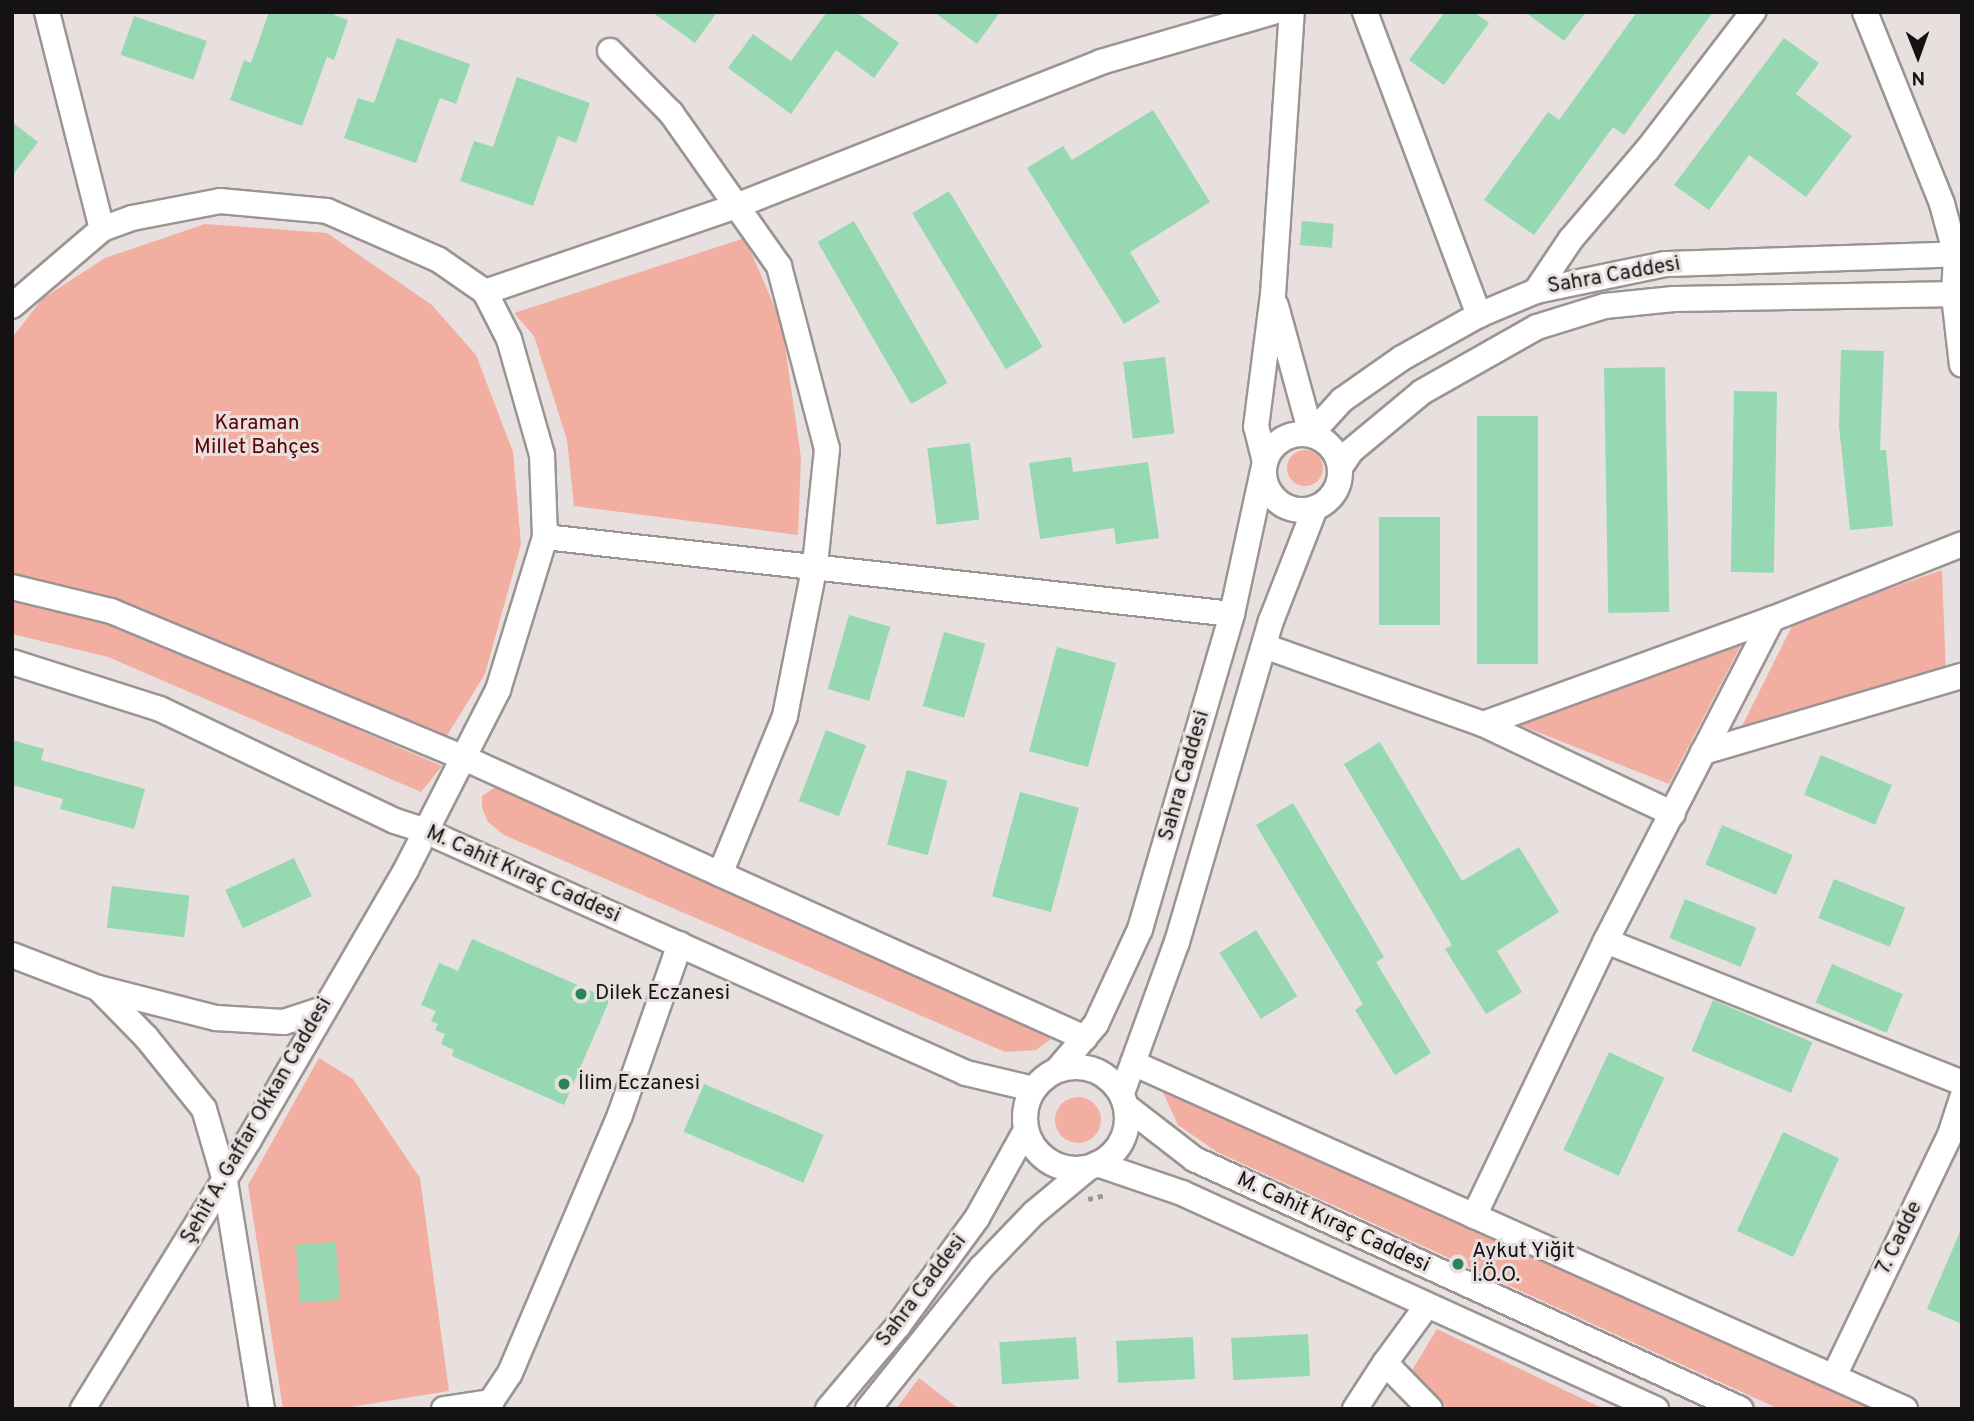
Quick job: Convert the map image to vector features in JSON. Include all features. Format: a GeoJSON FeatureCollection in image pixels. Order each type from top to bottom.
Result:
{"type":"FeatureCollection","features":[{"type":"Feature","properties":{"kind":"street"},"geometry":{"type":"LineString","coordinates":[[47,12],[102,229]]}},
{"type":"Feature","properties":{"kind":"street"},"geometry":{"type":"LineString","coordinates":[[1365,12],[1479,315]]}},
{"type":"Feature","properties":{"kind":"street"},"geometry":{"type":"LineString","coordinates":[[1536,291],[1572,239],[1648,149],[1753,12]]}},
{"type":"Feature","properties":{"kind":"street"},"geometry":{"type":"LineString","coordinates":[[1865,12],[1942,204],[1959,255],[1962,365]]}},
{"type":"Feature","properties":{"kind":"street"},"geometry":{"type":"LineString","coordinates":[[12,306],[102,229],[132,218],[220,201],[327,211],[439,260],[485,292],[736,206],[1101,62],[1292,14],[1273,295],[1256,427],[1265,462],[1266,486],[1281,504],[1292,509],[1315,508]]}},
{"type":"Feature","properties":{"kind":"street"},"geometry":{"type":"LineString","coordinates":[[610,51],[671,113],[779,266],[827,449],[815,565],[785,716],[720,874]]}},
{"type":"Feature","properties":{"kind":"street","name":"Sahra Caddesi"},"geometry":{"type":"LineString","coordinates":[[1311,434],[1342,400],[1362,386],[1479,315],[1536,291],[1664,264],[1959,255]]}},
{"type":"Feature","properties":{"kind":"street","name":"Şehit A. Gaffar Okkan Caddesi"},"geometry":{"type":"LineString","coordinates":[[83,1409],[225,1181],[406,870],[423,830],[498,690],[545,537],[542,455],[509,339],[485,292]]}},
{"type":"Feature","properties":{"kind":"street"},"geometry":{"type":"LineString","coordinates":[[1273,295],[1311,434]]}},
{"type":"Feature","properties":{"kind":"street","name":"Sahra Caddesi"},"geometry":{"type":"LineString","coordinates":[[1124,1100],[1133,1063],[1177,942],[1264,646],[1315,508],[1336,492],[1341,466],[1351,451],[1422,392],[1537,327],[1605,306],[1674,299],[1958,295]]}},
{"type":"Feature","properties":{"kind":"street"},"geometry":{"type":"LineString","coordinates":[[1265,462],[1277,442],[1300,433],[1311,434],[1331,446],[1341,466]]}},
{"type":"Feature","properties":{"kind":"street","name":"Sahra Caddesi"},"geometry":{"type":"LineString","coordinates":[[1058,1069],[1096,1024],[1140,929],[1232,614],[1265,462]]}},
{"type":"Feature","properties":{"kind":"street"},"geometry":{"type":"LineString","coordinates":[[545,537],[815,565],[1232,614]]}},
{"type":"Feature","properties":{"kind":"street"},"geometry":{"type":"LineString","coordinates":[[1483,724],[1772,619],[1962,544]]}},
{"type":"Feature","properties":{"kind":"street"},"geometry":{"type":"LineString","coordinates":[[12,587],[111,611],[462,757],[1085,1038]]}},
{"type":"Feature","properties":{"kind":"street"},"geometry":{"type":"LineString","coordinates":[[1474,1216],[1606,941],[1772,619]]}},
{"type":"Feature","properties":{"kind":"street"},"geometry":{"type":"LineString","coordinates":[[1264,646],[1483,724],[1673,814]]}},
{"type":"Feature","properties":{"kind":"street","name":"M. Cahit Kıraç Caddesi"},"geometry":{"type":"LineString","coordinates":[[12,662],[160,709],[395,821],[423,830],[966,1073],[1033,1089]]}},
{"type":"Feature","properties":{"kind":"street"},"geometry":{"type":"LineString","coordinates":[[1703,751],[1962,676]]}},
{"type":"Feature","properties":{"kind":"street"},"geometry":{"type":"LineString","coordinates":[[1606,941],[1962,1083]]}},
{"type":"Feature","properties":{"kind":"street"},"geometry":{"type":"LineString","coordinates":[[444,1409],[489,1405],[510,1373],[620,1115],[680,944]]}},
{"type":"Feature","properties":{"kind":"street"},"geometry":{"type":"LineString","coordinates":[[12,955],[98,988],[216,1018],[284,1022],[323,1009]]}},
{"type":"Feature","properties":{"kind":"street"},"geometry":{"type":"LineString","coordinates":[[98,988],[146,1037],[204,1109],[225,1181],[262,1409]]}},
{"type":"Feature","properties":{"kind":"street"},"geometry":{"type":"LineString","coordinates":[[1133,1063],[1905,1409]]}},
{"type":"Feature","properties":{"kind":"street"},"geometry":{"type":"LineString","coordinates":[[1058,1069],[1094,1070],[1113,1081],[1124,1100],[1124,1138],[1093,1166],[1072,1169],[1049,1161],[1032,1144],[1026,1130],[1024,1116],[1033,1089],[1058,1069]]}},
{"type":"Feature","properties":{"kind":"street","name":"7. Cadde"},"geometry":{"type":"LineString","coordinates":[[1834,1376],[1950,1135],[1962,1098]]}},
{"type":"Feature","properties":{"kind":"street","name":"M. Cahit Kıraç Caddesi"},"geometry":{"type":"LineString","coordinates":[[1124,1100],[1194,1159],[1740,1409]]}},
{"type":"Feature","properties":{"kind":"street","name":"Sahra Caddesi"},"geometry":{"type":"LineString","coordinates":[[828,1409],[898,1326],[977,1218],[1026,1130]]}},
{"type":"Feature","properties":{"kind":"street","name":"Sahra Caddesi"},"geometry":{"type":"LineString","coordinates":[[868,1409],[981,1268],[1034,1213],[1093,1166]]}},
{"type":"Feature","properties":{"kind":"street","name":"M. Cahit Kıraç Caddesi"},"geometry":{"type":"LineString","coordinates":[[1093,1166],[1182,1193],[1426,1307],[1656,1409]]}},
{"type":"Feature","properties":{"kind":"street"},"geometry":{"type":"LineString","coordinates":[[1355,1409],[1426,1307]]}},
{"type":"Feature","properties":{"kind":"street"},"geometry":{"type":"LineString","coordinates":[[1385,1363],[1430,1409]]}},
{"type":"Feature","properties":{"kind":"green space","name":"Karaman Millet Bahçes"},"geometry":{"type":"Polygon","coordinates":[[[205,224],[327,233],[432,305],[476,355],[513,452],[521,544],[485,674],[445,739],[108,599],[12,573],[12,338],[42,299],[105,258],[205,224]]]}},
{"type":"Feature","properties":{"kind":"green space"},"geometry":{"type":"Polygon","coordinates":[[[745,238],[782,324],[801,458],[798,535],[574,506],[567,440],[534,336],[514,313],[745,238]]]}},
{"type":"Feature","properties":{"kind":"green space"},"geometry":{"type":"Polygon","coordinates":[[[1305,450],[1318,455],[1323,468],[1318,481],[1305,486],[1292,481],[1287,468],[1292,455],[1305,450]]]}},
{"type":"Feature","properties":{"kind":"green space"},"geometry":{"type":"Polygon","coordinates":[[[1942,570],[1946,676],[1741,728],[1794,622],[1942,570]]]}},
{"type":"Feature","properties":{"kind":"green space"},"geometry":{"type":"Polygon","coordinates":[[[12,599],[112,623],[442,766],[421,792],[108,657],[12,634],[12,599]]]}},
{"type":"Feature","properties":{"kind":"green space"},"geometry":{"type":"Polygon","coordinates":[[[1741,645],[1669,784],[1517,724],[1741,645]]]}},
{"type":"Feature","properties":{"kind":"green space"},"geometry":{"type":"Polygon","coordinates":[[[497,786],[1044,1031],[1051,1039],[1036,1050],[1005,1052],[504,835],[488,822],[482,808],[482,796],[497,786]]]}},
{"type":"Feature","properties":{"kind":"green space"},"geometry":{"type":"Polygon","coordinates":[[[319,1058],[353,1079],[420,1178],[449,1391],[338,1409],[283,1409],[248,1185],[319,1058]]]}},
{"type":"Feature","properties":{"kind":"green space"},"geometry":{"type":"Polygon","coordinates":[[[1158,1082],[1884,1409],[1779,1409],[1217,1152],[1178,1125],[1158,1082]]]}},
{"type":"Feature","properties":{"kind":"green space"},"geometry":{"type":"Polygon","coordinates":[[[1078,1097],[1094,1104],[1101,1120],[1094,1136],[1078,1143],[1062,1136],[1055,1120],[1062,1104],[1078,1097]]]}},
{"type":"Feature","properties":{"kind":"green space"},"geometry":{"type":"Polygon","coordinates":[[[1437,1329],[1604,1409],[1448,1409],[1411,1372],[1437,1329]]]}},
{"type":"Feature","properties":{"kind":"green space"},"geometry":{"type":"Polygon","coordinates":[[[919,1378],[959,1409],[896,1409],[919,1378]]]}},
{"type":"Feature","properties":{"kind":"building"},"geometry":{"type":"Polygon","coordinates":[[[269,12],[327,12],[348,20],[334,60],[327,57],[302,126],[230,100],[244,60],[251,63],[269,12]]]}},
{"type":"Feature","properties":{"kind":"building"},"geometry":{"type":"Polygon","coordinates":[[[652,12],[717,12],[695,43],[652,12]]]}},
{"type":"Feature","properties":{"kind":"building"},"geometry":{"type":"Polygon","coordinates":[[[827,12],[856,12],[899,43],[874,78],[836,50],[791,114],[728,68],[753,34],[791,61],[827,12]]]}},
{"type":"Feature","properties":{"kind":"building"},"geometry":{"type":"Polygon","coordinates":[[[934,12],[1000,12],[977,44],[934,12]]]}},
{"type":"Feature","properties":{"kind":"building"},"geometry":{"type":"Polygon","coordinates":[[[1445,12],[1474,12],[1489,23],[1444,85],[1409,60],[1445,12]]]}},
{"type":"Feature","properties":{"kind":"building"},"geometry":{"type":"Polygon","coordinates":[[[1525,12],[1586,12],[1564,41],[1525,12]]]}},
{"type":"Feature","properties":{"kind":"building"},"geometry":{"type":"Polygon","coordinates":[[[1637,12],[1713,12],[1624,135],[1613,127],[1534,235],[1484,200],[1548,112],[1559,120],[1637,12]]]}},
{"type":"Feature","properties":{"kind":"building"},"geometry":{"type":"Polygon","coordinates":[[[134,16],[207,41],[193,80],[121,55],[134,16]]]}},
{"type":"Feature","properties":{"kind":"building"},"geometry":{"type":"Polygon","coordinates":[[[397,38],[470,64],[456,104],[440,98],[416,163],[344,138],[358,98],[374,103],[397,38]]]}},
{"type":"Feature","properties":{"kind":"building"},"geometry":{"type":"Polygon","coordinates":[[[1784,38],[1819,63],[1796,94],[1852,136],[1806,197],[1749,155],[1709,210],[1674,185],[1784,38]]]}},
{"type":"Feature","properties":{"kind":"building"},"geometry":{"type":"Polygon","coordinates":[[[517,77],[590,103],[576,143],[558,136],[533,206],[460,181],[474,141],[493,147],[517,77]]]}},
{"type":"Feature","properties":{"kind":"building"},"geometry":{"type":"Polygon","coordinates":[[[1153,110],[1210,202],[1130,252],[1160,302],[1124,324],[1027,168],[1063,146],[1072,160],[1153,110]]]}},
{"type":"Feature","properties":{"kind":"building"},"geometry":{"type":"Polygon","coordinates":[[[12,122],[38,142],[12,176],[12,122]]]}},
{"type":"Feature","properties":{"kind":"building"},"geometry":{"type":"Polygon","coordinates":[[[949,191],[1043,347],[1006,369],[912,213],[949,191]]]}},
{"type":"Feature","properties":{"kind":"building"},"geometry":{"type":"Polygon","coordinates":[[[854,221],[948,383],[911,404],[818,242],[854,221]]]}},
{"type":"Feature","properties":{"kind":"building"},"geometry":{"type":"Polygon","coordinates":[[[1302,221],[1334,224],[1332,248],[1300,245],[1302,221]]]}},
{"type":"Feature","properties":{"kind":"building"},"geometry":{"type":"Polygon","coordinates":[[[1841,350],[1884,351],[1880,450],[1886,450],[1893,526],[1850,530],[1839,426],[1841,350]]]}},
{"type":"Feature","properties":{"kind":"building"},"geometry":{"type":"Polygon","coordinates":[[[1165,357],[1174,433],[1133,439],[1123,362],[1165,357]]]}},
{"type":"Feature","properties":{"kind":"building"},"geometry":{"type":"Polygon","coordinates":[[[1665,367],[1669,612],[1608,613],[1604,368],[1665,367]]]}},
{"type":"Feature","properties":{"kind":"building"},"geometry":{"type":"Polygon","coordinates":[[[1734,391],[1777,392],[1774,573],[1731,572],[1734,391]]]}},
{"type":"Feature","properties":{"kind":"building"},"geometry":{"type":"Polygon","coordinates":[[[1477,416],[1538,416],[1538,664],[1477,664],[1477,416]]]}},
{"type":"Feature","properties":{"kind":"building"},"geometry":{"type":"Polygon","coordinates":[[[970,443],[979,519],[937,525],[927,448],[970,443]]]}},
{"type":"Feature","properties":{"kind":"building"},"geometry":{"type":"Polygon","coordinates":[[[1071,457],[1073,472],[1148,462],[1159,538],[1116,544],[1114,528],[1040,539],[1029,463],[1071,457]]]}},
{"type":"Feature","properties":{"kind":"building"},"geometry":{"type":"Polygon","coordinates":[[[1379,517],[1440,517],[1440,625],[1379,625],[1379,517]]]}},
{"type":"Feature","properties":{"kind":"building"},"geometry":{"type":"Polygon","coordinates":[[[849,615],[890,627],[869,701],[828,689],[849,615]]]}},
{"type":"Feature","properties":{"kind":"building"},"geometry":{"type":"Polygon","coordinates":[[[944,632],[985,644],[964,718],[923,706],[944,632]]]}},
{"type":"Feature","properties":{"kind":"building"},"geometry":{"type":"Polygon","coordinates":[[[1057,647],[1116,663],[1088,767],[1029,751],[1057,647]]]}},
{"type":"Feature","properties":{"kind":"building"},"geometry":{"type":"Polygon","coordinates":[[[826,730],[866,745],[839,816],[799,801],[826,730]]]}},
{"type":"Feature","properties":{"kind":"building"},"geometry":{"type":"Polygon","coordinates":[[[12,740],[44,749],[41,760],[145,789],[134,829],[60,809],[63,799],[12,785],[12,740]]]}},
{"type":"Feature","properties":{"kind":"building"},"geometry":{"type":"Polygon","coordinates":[[[1380,742],[1462,881],[1519,847],[1559,912],[1497,951],[1522,992],[1486,1014],[1445,949],[1452,945],[1344,764],[1380,742]]]}},
{"type":"Feature","properties":{"kind":"building"},"geometry":{"type":"Polygon","coordinates":[[[1821,755],[1892,785],[1875,825],[1804,795],[1821,755]]]}},
{"type":"Feature","properties":{"kind":"building"},"geometry":{"type":"Polygon","coordinates":[[[907,770],[948,781],[928,855],[887,844],[907,770]]]}},
{"type":"Feature","properties":{"kind":"building"},"geometry":{"type":"Polygon","coordinates":[[[1020,792],[1079,808],[1051,912],[992,896],[1020,792]]]}},
{"type":"Feature","properties":{"kind":"building"},"geometry":{"type":"Polygon","coordinates":[[[1293,803],[1384,957],[1376,962],[1431,1053],[1395,1075],[1355,1010],[1363,1004],[1256,825],[1293,803]]]}},
{"type":"Feature","properties":{"kind":"building"},"geometry":{"type":"Polygon","coordinates":[[[1722,825],[1793,855],[1776,895],[1705,865],[1722,825]]]}},
{"type":"Feature","properties":{"kind":"building"},"geometry":{"type":"Polygon","coordinates":[[[294,858],[312,896],[243,928],[225,890],[294,858]]]}},
{"type":"Feature","properties":{"kind":"building"},"geometry":{"type":"Polygon","coordinates":[[[1834,879],[1905,908],[1890,947],[1818,918],[1834,879]]]}},
{"type":"Feature","properties":{"kind":"building"},"geometry":{"type":"Polygon","coordinates":[[[112,886],[189,896],[184,937],[107,928],[112,886]]]}},
{"type":"Feature","properties":{"kind":"building"},"geometry":{"type":"Polygon","coordinates":[[[1685,899],[1756,928],[1741,967],[1669,938],[1685,899]]]}},
{"type":"Feature","properties":{"kind":"building"},"geometry":{"type":"Polygon","coordinates":[[[1256,930],[1297,996],[1261,1019],[1220,953],[1256,930]]]}},
{"type":"Feature","properties":{"kind":"building"},"geometry":{"type":"Polygon","coordinates":[[[472,939],[610,999],[564,1105],[452,1056],[454,1050],[441,1044],[445,1034],[435,1030],[438,1024],[431,1021],[436,1011],[421,1005],[439,963],[458,971],[472,939]]]}},
{"type":"Feature","properties":{"kind":"building"},"geometry":{"type":"Polygon","coordinates":[[[1832,964],[1903,994],[1886,1033],[1816,1003],[1832,964]]]}},
{"type":"Feature","properties":{"kind":"building"},"geometry":{"type":"Polygon","coordinates":[[[1713,1000],[1812,1042],[1791,1093],[1692,1051],[1713,1000]]]}},
{"type":"Feature","properties":{"kind":"building"},"geometry":{"type":"Polygon","coordinates":[[[1609,1052],[1664,1078],[1619,1176],[1563,1150],[1609,1052]]]}},
{"type":"Feature","properties":{"kind":"building"},"geometry":{"type":"Polygon","coordinates":[[[704,1084],[824,1135],[803,1183],[684,1132],[704,1084]]]}},
{"type":"Feature","properties":{"kind":"building"},"geometry":{"type":"Polygon","coordinates":[[[1783,1132],[1839,1158],[1793,1257],[1737,1231],[1783,1132]]]}},
{"type":"Feature","properties":{"kind":"building"},"geometry":{"type":"Polygon","coordinates":[[[1962,1227],[1962,1324],[1927,1309],[1962,1227]]]}},
{"type":"Feature","properties":{"kind":"building"},"geometry":{"type":"Polygon","coordinates":[[[336,1242],[340,1300],[300,1303],[296,1245],[336,1242]]]}},
{"type":"Feature","properties":{"kind":"building"},"geometry":{"type":"Polygon","coordinates":[[[1308,1334],[1310,1376],[1233,1380],[1231,1338],[1308,1334]]]}},
{"type":"Feature","properties":{"kind":"building"},"geometry":{"type":"Polygon","coordinates":[[[1076,1337],[1079,1379],[1002,1384],[999,1342],[1076,1337]]]}},
{"type":"Feature","properties":{"kind":"building"},"geometry":{"type":"Polygon","coordinates":[[[1193,1337],[1195,1379],[1118,1383],[1116,1341],[1193,1337]]]}},
{"type":"Feature","properties":{"kind":"place","name":"Dilek Eczanesi"},"geometry":{"type":"Point","coordinates":[581,994]}},
{"type":"Feature","properties":{"kind":"place","name":"İlim Eczanesi"},"geometry":{"type":"Point","coordinates":[564,1084]}},
{"type":"Feature","properties":{"kind":"place","name":"Aykut Yiğit İ.Ö.O."},"geometry":{"type":"Point","coordinates":[1458,1264]}}]}
